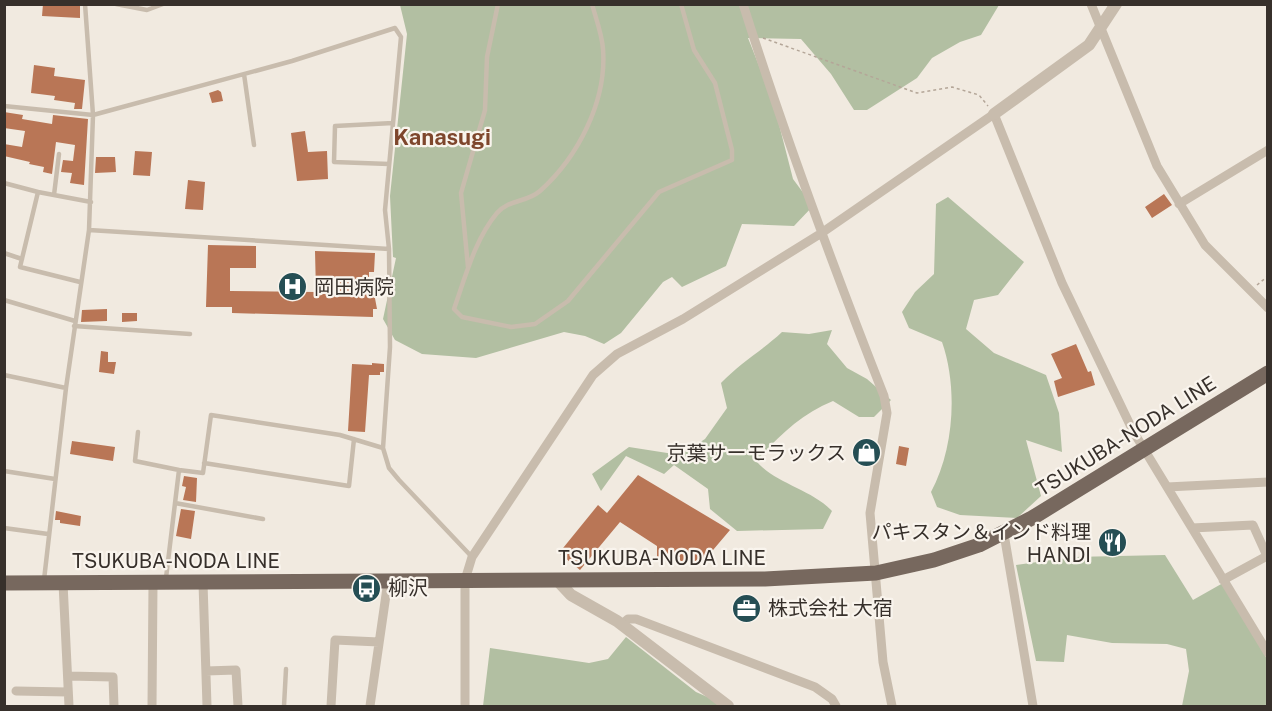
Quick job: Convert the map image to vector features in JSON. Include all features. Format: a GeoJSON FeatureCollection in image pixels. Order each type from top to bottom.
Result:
{"type":"FeatureCollection","features":[{"type":"Feature","properties":{"kind":"main road","name":"TSUKUBA-NODA LINE"},"geometry":{"type":"LineString","coordinates":[[4,583],[159,584],[804,578],[876,573],[934,561],[1004,534],[1268,373]]}},
{"type":"Feature","properties":{"kind":"street"},"geometry":{"type":"LineString","coordinates":[[743,4],[820,234],[884,396],[887,413],[870,513],[883,662],[892,706]]}},
{"type":"Feature","properties":{"kind":"street"},"geometry":{"type":"LineString","coordinates":[[1091,4],[1157,166],[1179,204],[1205,245],[1268,308]]}},
{"type":"Feature","properties":{"kind":"street"},"geometry":{"type":"LineString","coordinates":[[465,706],[465,580],[472,557],[593,375],[606,362],[683,319],[820,234],[1065,64],[1089,45],[1116,4]]}},
{"type":"Feature","properties":{"kind":"street"},"geometry":{"type":"LineString","coordinates":[[994,114],[1080,324],[1144,449],[1268,653]]}},
{"type":"Feature","properties":{"kind":"street"},"geometry":{"type":"LineString","coordinates":[[1179,204],[1268,150]]}},
{"type":"Feature","properties":{"kind":"street"},"geometry":{"type":"LineString","coordinates":[[1167,487],[1268,482]]}},
{"type":"Feature","properties":{"kind":"street"},"geometry":{"type":"LineString","coordinates":[[1192,528],[1253,525],[1267,556],[1223,580]]}},
{"type":"Feature","properties":{"kind":"street"},"geometry":{"type":"LineString","coordinates":[[1004,534],[1033,706]]}},
{"type":"Feature","properties":{"kind":"street"},"geometry":{"type":"LineString","coordinates":[[556,579],[571,595],[622,624],[728,706]]}},
{"type":"Feature","properties":{"kind":"street"},"geometry":{"type":"LineString","coordinates":[[370,706],[388,581]]}},
{"type":"Feature","properties":{"kind":"street"},"geometry":{"type":"LineString","coordinates":[[63,583],[69,706]]}},
{"type":"Feature","properties":{"kind":"street"},"geometry":{"type":"LineString","coordinates":[[203,583],[207,706]]}},
{"type":"Feature","properties":{"kind":"street"},"geometry":{"type":"LineString","coordinates":[[152,706],[159,584]]}},
{"type":"Feature","properties":{"kind":"street"},"geometry":{"type":"LineString","coordinates":[[622,624],[636,619],[816,687],[832,699],[836,706]]}},
{"type":"Feature","properties":{"kind":"street"},"geometry":{"type":"LineString","coordinates":[[331,706],[335,640],[379,642]]}},
{"type":"Feature","properties":{"kind":"street"},"geometry":{"type":"LineString","coordinates":[[206,671],[236,670],[238,706]]}},
{"type":"Feature","properties":{"kind":"street"},"geometry":{"type":"LineString","coordinates":[[68,676],[113,677],[114,706]]}},
{"type":"Feature","properties":{"kind":"street"},"geometry":{"type":"LineString","coordinates":[[16,691],[69,692]]}},
{"type":"Feature","properties":{"kind":"lane"},"geometry":{"type":"LineString","coordinates":[[44,582],[74,323],[89,230],[91,202],[93,115],[85,4]]}},
{"type":"Feature","properties":{"kind":"lane"},"geometry":{"type":"LineString","coordinates":[[116,4],[147,9],[164,4]]}},
{"type":"Feature","properties":{"kind":"lane"},"geometry":{"type":"LineString","coordinates":[[468,269],[461,193],[485,110],[487,57],[498,4]]}},
{"type":"Feature","properties":{"kind":"lane"},"geometry":{"type":"LineString","coordinates":[[592,4],[603,47],[603,72],[596,106],[566,162],[541,190],[530,199],[507,203],[496,213],[468,269],[454,309],[462,317],[518,328],[535,324],[568,301],[659,192],[732,160],[732,150],[715,83],[694,50],[681,4]]}},
{"type":"Feature","properties":{"kind":"lane"},"geometry":{"type":"LineString","coordinates":[[4,106],[93,115],[244,74],[395,28],[401,38],[385,210],[389,249],[389,382],[383,448],[389,468],[472,557]]}},
{"type":"Feature","properties":{"kind":"lane"},"geometry":{"type":"LineString","coordinates":[[244,74],[254,145]]}},
{"type":"Feature","properties":{"kind":"lane"},"geometry":{"type":"LineString","coordinates":[[389,164],[334,162],[335,126],[393,123]]}},
{"type":"Feature","properties":{"kind":"lane"},"geometry":{"type":"LineString","coordinates":[[54,195],[59,154]]}},
{"type":"Feature","properties":{"kind":"lane"},"geometry":{"type":"LineString","coordinates":[[4,183],[91,202]]}},
{"type":"Feature","properties":{"kind":"lane"},"geometry":{"type":"LineString","coordinates":[[38,192],[20,267],[80,282]]}},
{"type":"Feature","properties":{"kind":"lane"},"geometry":{"type":"LineString","coordinates":[[89,230],[389,249]]}},
{"type":"Feature","properties":{"kind":"lane"},"geometry":{"type":"LineString","coordinates":[[4,253],[22,258]]}},
{"type":"Feature","properties":{"kind":"lane"},"geometry":{"type":"LineString","coordinates":[[4,300],[74,323],[190,334]]}},
{"type":"Feature","properties":{"kind":"lane"},"geometry":{"type":"LineString","coordinates":[[4,375],[66,388]]}},
{"type":"Feature","properties":{"kind":"lane"},"geometry":{"type":"LineString","coordinates":[[138,432],[135,461],[203,473],[210,415],[354,439],[383,448]]}},
{"type":"Feature","properties":{"kind":"lane"},"geometry":{"type":"LineString","coordinates":[[204,463],[349,486],[354,439]]}},
{"type":"Feature","properties":{"kind":"lane"},"geometry":{"type":"LineString","coordinates":[[159,584],[179,470]]}},
{"type":"Feature","properties":{"kind":"lane"},"geometry":{"type":"LineString","coordinates":[[4,471],[55,479]]}},
{"type":"Feature","properties":{"kind":"lane"},"geometry":{"type":"LineString","coordinates":[[175,503],[263,519]]}},
{"type":"Feature","properties":{"kind":"lane"},"geometry":{"type":"LineString","coordinates":[[4,528],[48,534]]}},
{"type":"Feature","properties":{"kind":"lane"},"geometry":{"type":"LineString","coordinates":[[284,706],[286,669]]}},
{"type":"Feature","properties":{"kind":"path"},"geometry":{"type":"LineString","coordinates":[[752,33],[917,93],[952,87],[979,95],[994,114]]}},
{"type":"Feature","properties":{"kind":"path"},"geometry":{"type":"LineString","coordinates":[[1250,290],[1268,276]]}},
{"type":"Feature","properties":{"kind":"green space"},"geometry":{"type":"Polygon","coordinates":[[[400,5],[999,5],[981,35],[960,42],[932,58],[917,78],[867,110],[854,110],[831,74],[801,39],[748,38],[773,101],[793,179],[813,206],[794,226],[742,224],[726,266],[682,287],[672,277],[663,282],[621,333],[604,344],[585,336],[564,332],[476,358],[422,354],[395,340],[383,319],[396,258],[393,257],[390,196],[407,34],[400,5]]]}},
{"type":"Feature","properties":{"kind":"green space"},"geometry":{"type":"Polygon","coordinates":[[[948,197],[1024,262],[998,295],[974,300],[966,329],[994,353],[1046,375],[1059,413],[1062,452],[1026,440],[1041,496],[1017,518],[960,515],[937,507],[931,492],[945,457],[949,438],[952,398],[947,360],[942,342],[909,328],[902,312],[915,292],[934,274],[936,204],[948,197]]]}},
{"type":"Feature","properties":{"kind":"green space"},"geometry":{"type":"Polygon","coordinates":[[[832,330],[827,344],[847,368],[867,379],[891,400],[874,417],[859,417],[833,401],[821,406],[791,426],[756,461],[773,475],[824,503],[832,511],[823,529],[737,531],[710,509],[708,489],[674,465],[664,474],[626,456],[601,491],[592,474],[629,447],[680,455],[705,439],[727,408],[721,383],[782,332],[809,334],[832,330]]]}},
{"type":"Feature","properties":{"kind":"green space"},"geometry":{"type":"Polygon","coordinates":[[[1165,555],[1193,600],[1223,583],[1267,659],[1266,706],[1182,706],[1189,671],[1186,649],[1167,644],[1112,643],[1067,635],[1064,662],[1036,661],[1016,565],[1073,557],[1165,555]]]}},
{"type":"Feature","properties":{"kind":"green space"},"geometry":{"type":"Polygon","coordinates":[[[626,637],[696,692],[728,706],[483,706],[490,648],[589,663],[608,659],[626,637]]]}},
{"type":"Feature","properties":{"kind":"building"},"geometry":{"type":"Polygon","coordinates":[[[43,4],[80,4],[80,18],[42,16],[43,4]]]}},
{"type":"Feature","properties":{"kind":"building"},"geometry":{"type":"Polygon","coordinates":[[[34,65],[55,68],[54,76],[85,80],[82,109],[74,109],[75,103],[54,100],[55,96],[31,93],[34,65]]]}},
{"type":"Feature","properties":{"kind":"building"},"geometry":{"type":"Polygon","coordinates":[[[218,90],[221,92],[223,101],[212,103],[209,93],[218,90]]]}},
{"type":"Feature","properties":{"kind":"building"},"geometry":{"type":"Polygon","coordinates":[[[4,112],[23,115],[22,119],[52,124],[53,115],[88,119],[84,185],[70,183],[72,173],[61,172],[63,160],[73,161],[75,145],[56,142],[52,174],[43,172],[44,167],[4,156],[4,144],[22,147],[25,131],[4,128],[4,112]]]}},
{"type":"Feature","properties":{"kind":"building"},"geometry":{"type":"Polygon","coordinates":[[[305,131],[308,152],[327,151],[328,179],[297,181],[291,133],[305,131]]]}},
{"type":"Feature","properties":{"kind":"building"},"geometry":{"type":"Polygon","coordinates":[[[135,151],[152,152],[150,176],[133,175],[135,151]]]}},
{"type":"Feature","properties":{"kind":"building"},"geometry":{"type":"Polygon","coordinates":[[[96,157],[115,157],[116,172],[95,173],[96,157]]]}},
{"type":"Feature","properties":{"kind":"building"},"geometry":{"type":"Polygon","coordinates":[[[188,180],[205,182],[203,210],[185,209],[188,180]]]}},
{"type":"Feature","properties":{"kind":"building"},"geometry":{"type":"Polygon","coordinates":[[[1164,194],[1172,205],[1152,218],[1145,207],[1164,194]]]}},
{"type":"Feature","properties":{"kind":"building"},"geometry":{"type":"Polygon","coordinates":[[[208,245],[256,246],[256,268],[230,268],[230,291],[316,292],[315,251],[375,253],[374,272],[369,272],[369,293],[374,293],[377,309],[373,309],[373,317],[232,313],[232,307],[206,307],[208,245]]]}},
{"type":"Feature","properties":{"kind":"building"},"geometry":{"type":"Polygon","coordinates":[[[107,309],[107,321],[81,322],[82,310],[107,309]]]}},
{"type":"Feature","properties":{"kind":"building"},"geometry":{"type":"Polygon","coordinates":[[[122,313],[137,313],[137,321],[122,322],[122,313]]]}},
{"type":"Feature","properties":{"kind":"building"},"geometry":{"type":"Polygon","coordinates":[[[1076,344],[1088,372],[1091,371],[1095,385],[1058,397],[1054,381],[1062,378],[1051,354],[1076,344]]]}},
{"type":"Feature","properties":{"kind":"building"},"geometry":{"type":"Polygon","coordinates":[[[101,351],[108,352],[108,362],[116,362],[114,374],[99,372],[101,351]]]}},
{"type":"Feature","properties":{"kind":"building"},"geometry":{"type":"Polygon","coordinates":[[[372,363],[384,364],[384,372],[380,372],[380,375],[369,375],[365,432],[348,431],[352,364],[372,365],[372,363]]]}},
{"type":"Feature","properties":{"kind":"building"},"geometry":{"type":"Polygon","coordinates":[[[72,441],[115,447],[113,461],[70,454],[72,441]]]}},
{"type":"Feature","properties":{"kind":"building"},"geometry":{"type":"Polygon","coordinates":[[[899,446],[909,448],[906,466],[896,464],[899,446]]]}},
{"type":"Feature","properties":{"kind":"building"},"geometry":{"type":"Polygon","coordinates":[[[638,475],[730,530],[702,563],[680,563],[680,557],[657,557],[657,546],[620,522],[580,570],[559,553],[598,505],[607,513],[638,475]]]}},
{"type":"Feature","properties":{"kind":"building"},"geometry":{"type":"Polygon","coordinates":[[[184,476],[197,478],[196,502],[183,500],[186,487],[182,486],[184,476]]]}},
{"type":"Feature","properties":{"kind":"building"},"geometry":{"type":"Polygon","coordinates":[[[181,509],[195,511],[191,539],[176,536],[181,509]]]}},
{"type":"Feature","properties":{"kind":"building"},"geometry":{"type":"Polygon","coordinates":[[[56,511],[81,516],[80,526],[55,520],[56,511]]]}},
{"type":"Feature","properties":{"kind":"place","name":"岡田病院"},"geometry":{"type":"Point","coordinates":[293,287]}},
{"type":"Feature","properties":{"kind":"place","name":"京葉サーモラックス"},"geometry":{"type":"Point","coordinates":[867,453]}},
{"type":"Feature","properties":{"kind":"place","name":"パキスタン＆インド料理 HANDI"},"geometry":{"type":"Point","coordinates":[1112,543]}},
{"type":"Feature","properties":{"kind":"place","name":"柳沢"},"geometry":{"type":"Point","coordinates":[367,588]}},
{"type":"Feature","properties":{"kind":"place","name":"株式会社 大宿"},"geometry":{"type":"Point","coordinates":[747,608]}},
{"type":"Feature","properties":{"kind":"district","name":"Kanasugi"},"geometry":{"type":"Point","coordinates":[442,137]}}]}
